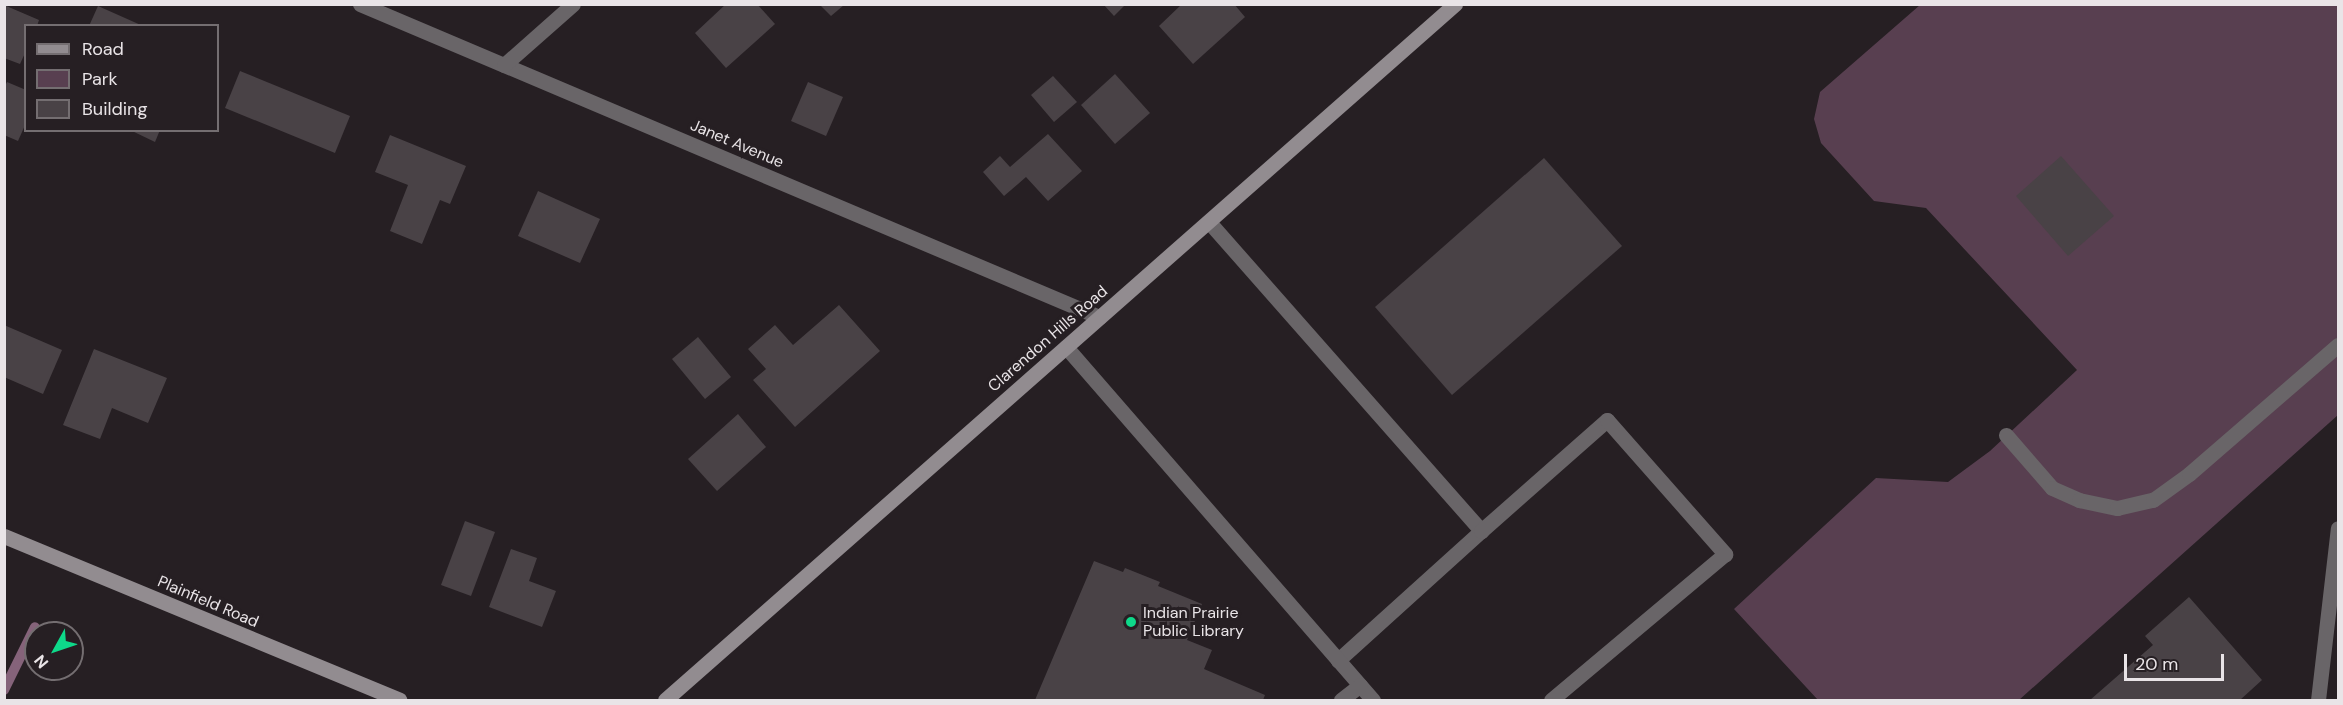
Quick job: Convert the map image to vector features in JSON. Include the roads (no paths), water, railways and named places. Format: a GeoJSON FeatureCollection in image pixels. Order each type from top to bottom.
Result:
{"type":"FeatureCollection","features":[{"type":"Feature","properties":{"kind":"street","name":"Janet Avenue"},"geometry":{"type":"LineString","coordinates":[[360,4],[1099,317]]}},
{"type":"Feature","properties":{"kind":"street"},"geometry":{"type":"LineString","coordinates":[[504,65],[573,4]]}},
{"type":"Feature","properties":{"kind":"street","name":"Clarendon Hills Road"},"geometry":{"type":"LineString","coordinates":[[665,700],[1455,4]]}},
{"type":"Feature","properties":{"kind":"street"},"geometry":{"type":"LineString","coordinates":[[1209,222],[1481,531]]}},
{"type":"Feature","properties":{"kind":"street"},"geometry":{"type":"LineString","coordinates":[[2006,435],[2052,488],[2079,500],[2117,508],[2152,500],[2189,474],[2338,345]]}},
{"type":"Feature","properties":{"kind":"street"},"geometry":{"type":"LineString","coordinates":[[1066,347],[1373,700]]}},
{"type":"Feature","properties":{"kind":"street"},"geometry":{"type":"LineString","coordinates":[[1338,660],[1607,420],[1725,554],[1551,700]]}},
{"type":"Feature","properties":{"kind":"street"},"geometry":{"type":"LineString","coordinates":[[2318,700],[2338,528]]}},
{"type":"Feature","properties":{"kind":"street","name":"Plainfield Road"},"geometry":{"type":"LineString","coordinates":[[4,536],[399,700]]}},
{"type":"Feature","properties":{"kind":"street"},"geometry":{"type":"LineString","coordinates":[[1341,700],[1360,685]]}},
{"type":"Feature","properties":{"kind":"waterway"},"geometry":{"type":"LineString","coordinates":[[4,690],[24,649]]}},
{"type":"Feature","properties":{"kind":"place","name":"Indian Prairie Public Library"},"geometry":{"type":"Point","coordinates":[1131,622]}}]}
